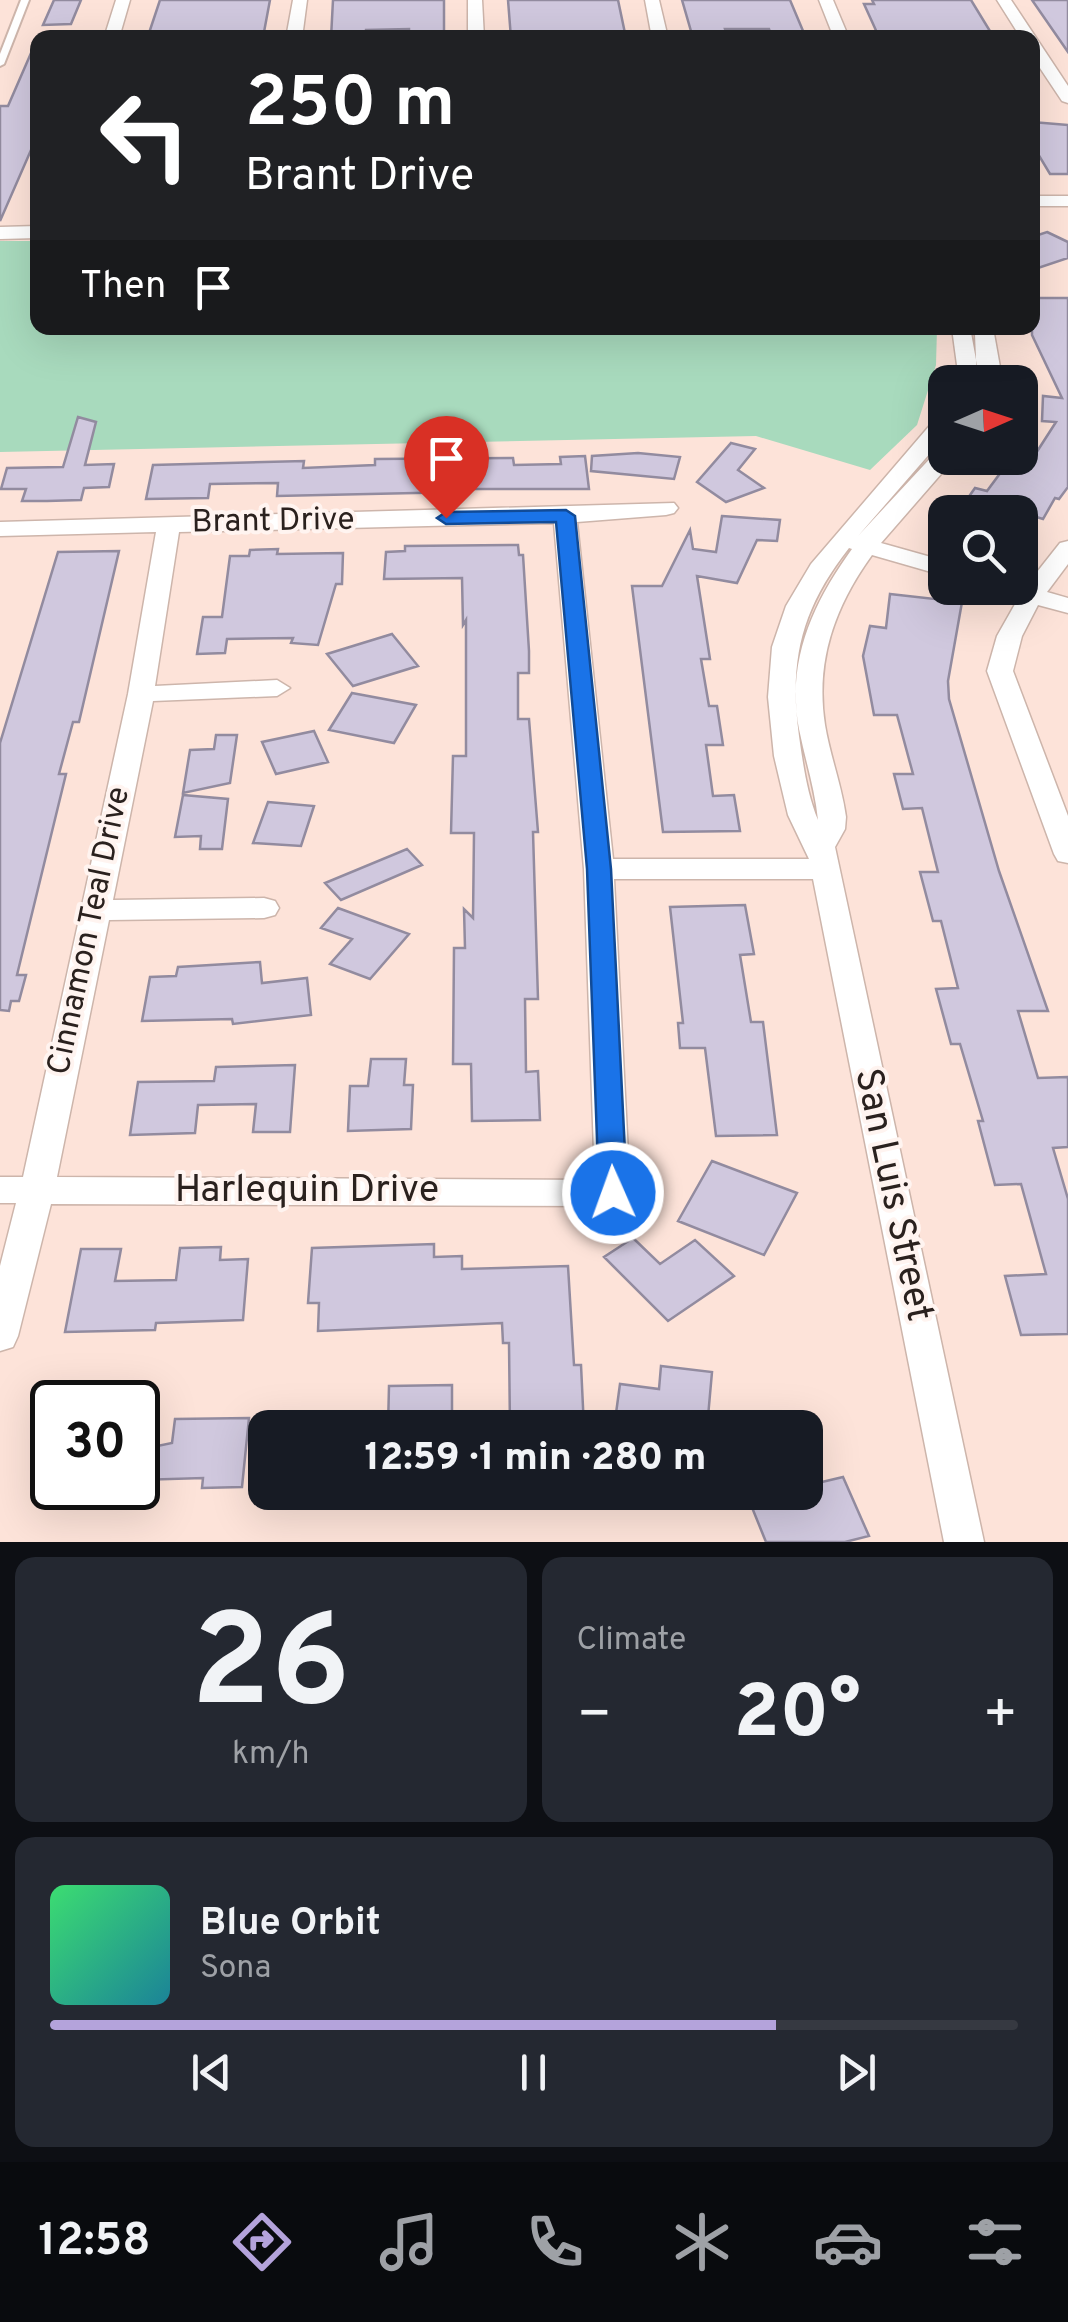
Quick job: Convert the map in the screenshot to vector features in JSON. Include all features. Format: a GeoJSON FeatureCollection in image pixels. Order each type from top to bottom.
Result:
{"type":"FeatureCollection","features":[{"type":"Feature","properties":{"kind":"street"},"geometry":{"type":"LineString","coordinates":[[114,30],[124,0]]}},
{"type":"Feature","properties":{"kind":"street"},"geometry":{"type":"LineString","coordinates":[[295,30],[300,0]]}},
{"type":"Feature","properties":{"kind":"street"},"geometry":{"type":"LineString","coordinates":[[475,0],[476,30]]}},
{"type":"Feature","properties":{"kind":"street"},"geometry":{"type":"LineString","coordinates":[[652,0],[658,30]]}},
{"type":"Feature","properties":{"kind":"street"},"geometry":{"type":"LineString","coordinates":[[826,0],[839,30]]}},
{"type":"Feature","properties":{"kind":"street"},"geometry":{"type":"LineString","coordinates":[[1004,0],[1023,30]]}},
{"type":"Feature","properties":{"kind":"street"},"geometry":{"type":"LineString","coordinates":[[1040,56],[1068,98]]}},
{"type":"Feature","properties":{"kind":"street"},"geometry":{"type":"LineString","coordinates":[[1040,201],[1068,201]]}},
{"type":"Feature","properties":{"kind":"street"},"geometry":{"type":"LineString","coordinates":[[1040,216],[1068,215]]}},
{"type":"Feature","properties":{"kind":"street"},"geometry":{"type":"LineString","coordinates":[[0,217],[30,216]]}},
{"type":"Feature","properties":{"kind":"street"},"geometry":{"type":"LineString","coordinates":[[0,233],[30,232]]}},
{"type":"Feature","properties":{"kind":"street"},"geometry":{"type":"LineString","coordinates":[[961,335],[966,365]]}},
{"type":"Feature","properties":{"kind":"street"},"geometry":{"type":"LineString","coordinates":[[986,335],[988,365]]}},
{"type":"Feature","properties":{"kind":"street","name":"San Luis Street"},"geometry":{"type":"LineString","coordinates":[[928,444],[854,542],[829,596],[810,661],[810,717],[832,825],[824,858],[964,1542]]}},
{"type":"Feature","properties":{"kind":"street","name":"San Luis Street"},"geometry":{"type":"LineString","coordinates":[[854,542],[928,472]]}},
{"type":"Feature","properties":{"kind":"street","name":"Brant Drive"},"geometry":{"type":"LineString","coordinates":[[0,529],[566,516],[666,508]]}},
{"type":"Feature","properties":{"kind":"street"},"geometry":{"type":"LineString","coordinates":[[566,516],[599,869],[824,858]]}},
{"type":"Feature","properties":{"kind":"street","name":"Cinnamon Teal Drive"},"geometry":{"type":"LineString","coordinates":[[0,1336],[36,1190],[141,694],[169,524]]}},
{"type":"Feature","properties":{"kind":"street"},"geometry":{"type":"LineString","coordinates":[[854,542],[928,564]]}},
{"type":"Feature","properties":{"kind":"street"},"geometry":{"type":"LineString","coordinates":[[1038,574],[1068,548]]}},
{"type":"Feature","properties":{"kind":"street"},"geometry":{"type":"LineString","coordinates":[[1038,597],[1068,606]]}},
{"type":"Feature","properties":{"kind":"street"},"geometry":{"type":"LineString","coordinates":[[1015,605],[1000,671],[1067,848]]}},
{"type":"Feature","properties":{"kind":"street"},"geometry":{"type":"LineString","coordinates":[[141,694],[277,688]]}},
{"type":"Feature","properties":{"kind":"street","name":"Harlequin Drive"},"geometry":{"type":"LineString","coordinates":[[0,1190],[613,1193],[599,869]]}},
{"type":"Feature","properties":{"kind":"street"},"geometry":{"type":"LineString","coordinates":[[93,910],[264,908]]}},
{"type":"Feature","properties":{"kind":"lane"},"geometry":{"type":"LineString","coordinates":[[0,64],[24,0]]}},
{"type":"Feature","properties":{"kind":"lane"},"geometry":{"type":"LineString","coordinates":[[0,30],[14,30]]}},
{"type":"Feature","properties":{"kind":"green space"},"geometry":{"type":"Polygon","coordinates":[[[0,241],[30,241],[30,335],[937,335],[936,365],[928,365],[928,390],[917,425],[870,470],[756,436],[0,452],[0,241]]]}},
{"type":"Feature","properties":{"kind":"building"},"geometry":{"type":"Polygon","coordinates":[[[54,0],[81,0],[71,24],[43,25],[54,0]]]}},
{"type":"Feature","properties":{"kind":"building"},"geometry":{"type":"Polygon","coordinates":[[[160,0],[270,0],[264,30],[150,30],[160,0]]]}},
{"type":"Feature","properties":{"kind":"building"},"geometry":{"type":"Polygon","coordinates":[[[333,0],[444,0],[444,30],[331,30],[333,0]]]}},
{"type":"Feature","properties":{"kind":"building"},"geometry":{"type":"Polygon","coordinates":[[[508,0],[618,0],[624,30],[510,30],[508,0]]]}},
{"type":"Feature","properties":{"kind":"building"},"geometry":{"type":"Polygon","coordinates":[[[682,0],[790,0],[803,30],[725,29],[691,30],[682,0]]]}},
{"type":"Feature","properties":{"kind":"building"},"geometry":{"type":"Polygon","coordinates":[[[872,0],[971,0],[989,30],[876,30],[864,4],[874,4],[872,0]]]}},
{"type":"Feature","properties":{"kind":"building"},"geometry":{"type":"Polygon","coordinates":[[[1032,0],[1068,0],[1068,52],[1032,0]]]}},
{"type":"Feature","properties":{"kind":"building"},"geometry":{"type":"Polygon","coordinates":[[[30,55],[30,152],[0,221],[0,106],[8,106],[30,55]]]}},
{"type":"Feature","properties":{"kind":"building"},"geometry":{"type":"Polygon","coordinates":[[[1040,123],[1068,125],[1068,174],[1050,174],[1040,157],[1040,123]]]}},
{"type":"Feature","properties":{"kind":"building"},"geometry":{"type":"Polygon","coordinates":[[[1047,232],[1068,242],[1068,258],[1040,267],[1040,234],[1047,232]]]}},
{"type":"Feature","properties":{"kind":"building"},"geometry":{"type":"Polygon","coordinates":[[[1040,298],[1068,298],[1068,487],[1059,499],[1055,498],[1043,519],[1038,517],[1038,495],[970,495],[975,488],[987,491],[999,475],[1038,475],[1038,450],[1056,422],[1042,421],[1043,396],[1062,398],[1032,335],[1040,335],[1040,298]]]}},
{"type":"Feature","properties":{"kind":"building"},"geometry":{"type":"Polygon","coordinates":[[[78,417],[96,422],[85,465],[114,464],[109,487],[84,488],[81,500],[47,501],[22,501],[26,489],[1,489],[7,468],[63,467],[78,417]]]}},
{"type":"Feature","properties":{"kind":"building"},"geometry":{"type":"Polygon","coordinates":[[[731,443],[755,449],[738,470],[764,488],[726,502],[697,482],[731,443]]]}},
{"type":"Feature","properties":{"kind":"building"},"geometry":{"type":"Polygon","coordinates":[[[638,453],[680,457],[674,479],[591,471],[592,456],[638,453]]]}},
{"type":"Feature","properties":{"kind":"building"},"geometry":{"type":"Polygon","coordinates":[[[585,456],[589,489],[277,496],[278,483],[210,484],[208,498],[146,499],[153,465],[304,461],[303,468],[375,465],[375,459],[513,458],[514,465],[561,464],[560,457],[585,456]]]}},
{"type":"Feature","properties":{"kind":"building"},"geometry":{"type":"Polygon","coordinates":[[[722,516],[780,520],[777,541],[757,540],[737,583],[697,576],[710,659],[701,659],[709,706],[717,706],[723,745],[706,745],[713,796],[734,795],[740,831],[663,832],[632,586],[662,586],[690,530],[693,549],[716,552],[722,516]]]}},
{"type":"Feature","properties":{"kind":"building"},"geometry":{"type":"Polygon","coordinates":[[[518,545],[519,555],[523,555],[529,673],[518,673],[518,719],[529,719],[538,832],[533,832],[538,999],[525,999],[526,1072],[538,1071],[540,1120],[472,1121],[471,1064],[453,1064],[454,948],[465,948],[464,909],[473,918],[474,833],[451,833],[453,756],[466,756],[466,620],[463,625],[462,578],[384,579],[386,552],[405,551],[405,546],[518,545]]]}},
{"type":"Feature","properties":{"kind":"building"},"geometry":{"type":"Polygon","coordinates":[[[278,549],[277,554],[343,553],[342,584],[336,584],[318,645],[291,643],[293,638],[227,639],[225,653],[197,654],[203,617],[222,617],[230,556],[249,556],[250,550],[278,549]]]}},
{"type":"Feature","properties":{"kind":"building"},"geometry":{"type":"Polygon","coordinates":[[[119,551],[79,722],[73,722],[59,774],[66,774],[17,975],[26,975],[19,1001],[11,1001],[9,1011],[0,1010],[0,743],[58,552],[119,551]]]}},
{"type":"Feature","properties":{"kind":"building"},"geometry":{"type":"Polygon","coordinates":[[[890,594],[928,598],[928,605],[961,605],[948,681],[949,699],[999,871],[1048,1011],[1018,1011],[1038,1078],[1068,1077],[1068,1147],[1053,1148],[1068,1199],[1068,1334],[1021,1335],[1005,1276],[1046,1274],[1021,1184],[995,1185],[978,1121],[983,1121],[960,1044],[951,1044],[936,989],[958,988],[941,921],[933,921],[920,872],[938,872],[922,808],[903,809],[894,774],[913,774],[897,715],[874,715],[863,656],[870,626],[886,628],[890,594]]]}},
{"type":"Feature","properties":{"kind":"building"},"geometry":{"type":"Polygon","coordinates":[[[392,634],[418,666],[353,686],[327,654],[392,634]]]}},
{"type":"Feature","properties":{"kind":"building"},"geometry":{"type":"Polygon","coordinates":[[[352,693],[416,705],[394,743],[329,730],[352,693]]]}},
{"type":"Feature","properties":{"kind":"building"},"geometry":{"type":"Polygon","coordinates":[[[314,731],[328,762],[276,774],[262,742],[314,731]]]}},
{"type":"Feature","properties":{"kind":"building"},"geometry":{"type":"Polygon","coordinates":[[[216,735],[237,735],[230,783],[183,793],[190,750],[214,749],[216,735]]]}},
{"type":"Feature","properties":{"kind":"building"},"geometry":{"type":"Polygon","coordinates":[[[183,795],[228,799],[222,849],[200,849],[201,836],[175,837],[183,795]]]}},
{"type":"Feature","properties":{"kind":"building"},"geometry":{"type":"Polygon","coordinates":[[[268,802],[314,806],[301,846],[253,843],[268,802]]]}},
{"type":"Feature","properties":{"kind":"building"},"geometry":{"type":"Polygon","coordinates":[[[407,849],[422,865],[341,900],[325,883],[407,849]]]}},
{"type":"Feature","properties":{"kind":"building"},"geometry":{"type":"Polygon","coordinates":[[[745,905],[754,954],[740,955],[751,1022],[763,1022],[777,1135],[716,1136],[705,1048],[680,1048],[678,1023],[683,1023],[670,907],[745,905]]]}},
{"type":"Feature","properties":{"kind":"building"},"geometry":{"type":"Polygon","coordinates":[[[338,908],[409,934],[370,979],[330,964],[352,939],[321,928],[338,908]]]}},
{"type":"Feature","properties":{"kind":"building"},"geometry":{"type":"Polygon","coordinates":[[[260,962],[262,983],[307,978],[311,1015],[233,1024],[232,1019],[142,1021],[150,977],[176,976],[178,967],[260,962]]]}},
{"type":"Feature","properties":{"kind":"building"},"geometry":{"type":"Polygon","coordinates":[[[371,1059],[406,1059],[404,1085],[413,1085],[411,1129],[348,1131],[350,1086],[368,1086],[371,1059]]]}},
{"type":"Feature","properties":{"kind":"building"},"geometry":{"type":"Polygon","coordinates":[[[295,1065],[290,1132],[253,1132],[256,1104],[198,1105],[195,1133],[130,1135],[138,1082],[214,1081],[216,1067],[295,1065]]]}},
{"type":"Feature","properties":{"kind":"building"},"geometry":{"type":"Polygon","coordinates":[[[712,1161],[797,1193],[764,1255],[678,1221],[712,1161]]]}},
{"type":"Feature","properties":{"kind":"building"},"geometry":{"type":"Polygon","coordinates":[[[633,1238],[660,1264],[695,1240],[734,1276],[668,1321],[604,1257],[633,1238]]]}},
{"type":"Feature","properties":{"kind":"building"},"geometry":{"type":"Polygon","coordinates":[[[434,1244],[434,1257],[462,1256],[462,1269],[568,1266],[574,1365],[581,1365],[583,1410],[510,1410],[509,1343],[503,1343],[502,1323],[318,1331],[319,1303],[308,1303],[312,1248],[434,1244]]]}},
{"type":"Feature","properties":{"kind":"building"},"geometry":{"type":"Polygon","coordinates":[[[221,1247],[220,1260],[248,1259],[243,1320],[156,1323],[155,1330],[65,1332],[81,1249],[121,1249],[115,1281],[176,1280],[180,1248],[221,1247]]]}},
{"type":"Feature","properties":{"kind":"building"},"geometry":{"type":"Polygon","coordinates":[[[661,1366],[712,1372],[709,1410],[616,1410],[620,1384],[659,1389],[661,1366]]]}},
{"type":"Feature","properties":{"kind":"building"},"geometry":{"type":"Polygon","coordinates":[[[452,1385],[452,1410],[388,1410],[389,1386],[452,1385]]]}},
{"type":"Feature","properties":{"kind":"building"},"geometry":{"type":"Polygon","coordinates":[[[248,1418],[242,1487],[202,1488],[203,1478],[160,1479],[160,1445],[172,1443],[175,1419],[248,1418]]]}},
{"type":"Feature","properties":{"kind":"building"},"geometry":{"type":"Polygon","coordinates":[[[843,1477],[869,1536],[845,1542],[766,1542],[753,1510],[823,1510],[823,1482],[843,1477]]]}},
{"type":"Feature","properties":{"kind":"route"},"geometry":{"type":"LineString","coordinates":[[446,518],[566,516],[599,869],[613,1193]]}}]}
